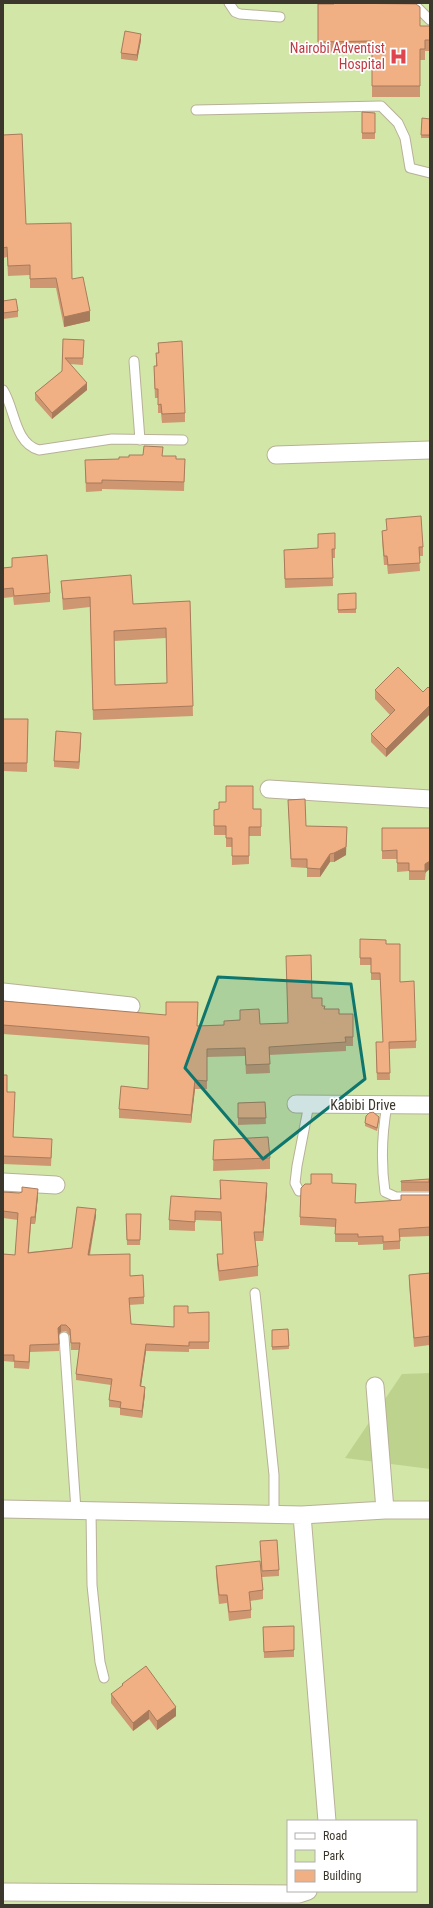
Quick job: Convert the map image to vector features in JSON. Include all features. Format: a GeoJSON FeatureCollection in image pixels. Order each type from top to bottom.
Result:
{"type":"FeatureCollection","features":[{"type":"Feature","properties":{"kind":"street"},"geometry":{"type":"LineString","coordinates":[[276,455],[430,450]]}},
{"type":"Feature","properties":{"kind":"street"},"geometry":{"type":"LineString","coordinates":[[268,789],[430,798]]}},
{"type":"Feature","properties":{"kind":"street"},"geometry":{"type":"LineString","coordinates":[[3,992],[131,1006]]}},
{"type":"Feature","properties":{"kind":"street","name":"Kabibi Drive"},"geometry":{"type":"LineString","coordinates":[[303,1104],[430,1105]]}},
{"type":"Feature","properties":{"kind":"street"},"geometry":{"type":"LineString","coordinates":[[3,1182],[56,1185]]}},
{"type":"Feature","properties":{"kind":"street"},"geometry":{"type":"LineString","coordinates":[[375,1386],[385,1510]]}},
{"type":"Feature","properties":{"kind":"street"},"geometry":{"type":"LineString","coordinates":[[3,1509],[302,1515],[385,1510],[430,1510]]}},
{"type":"Feature","properties":{"kind":"street"},"geometry":{"type":"LineString","coordinates":[[302,1515],[327,1820]]}},
{"type":"Feature","properties":{"kind":"street"},"geometry":{"type":"LineString","coordinates":[[3,1892],[299,1894],[305,1892]]}},
{"type":"Feature","properties":{"kind":"lane"},"geometry":{"type":"LineString","coordinates":[[229,3],[231,8],[240,14],[280,17]]}},
{"type":"Feature","properties":{"kind":"lane"},"geometry":{"type":"LineString","coordinates":[[413,3],[430,20]]}},
{"type":"Feature","properties":{"kind":"lane"},"geometry":{"type":"LineString","coordinates":[[196,110],[381,106],[398,122],[406,138],[410,168],[430,172]]}},
{"type":"Feature","properties":{"kind":"lane"},"geometry":{"type":"LineString","coordinates":[[134,361],[140,440]]}},
{"type":"Feature","properties":{"kind":"lane"},"geometry":{"type":"LineString","coordinates":[[3,390],[24,441],[30,448],[39,450],[112,439],[183,440]]}},
{"type":"Feature","properties":{"kind":"lane"},"geometry":{"type":"LineString","coordinates":[[299,1191],[295,1183],[303,1104]]}},
{"type":"Feature","properties":{"kind":"lane"},"geometry":{"type":"LineString","coordinates":[[387,1105],[384,1121],[382,1175],[385,1192],[396,1196],[430,1197]]}},
{"type":"Feature","properties":{"kind":"lane"},"geometry":{"type":"LineString","coordinates":[[256,1293],[274,1475],[274,1514]]}},
{"type":"Feature","properties":{"kind":"lane"},"geometry":{"type":"LineString","coordinates":[[64,1337],[100,1662],[104,1678]]}},
{"type":"Feature","properties":{"kind":"highlighted area"},"geometry":{"type":"Polygon","coordinates":[[[218,977],[351,984],[365,1079],[263,1159],[185,1068],[218,977]]]}},
{"type":"Feature","properties":{"kind":"green space"},"geometry":{"type":"Polygon","coordinates":[[[3,3],[430,3],[430,1905],[3,1905],[3,3]]]}},
{"type":"Feature","properties":{"kind":"green space"},"geometry":{"type":"Polygon","coordinates":[[[430,1373],[430,1469],[345,1458],[402,1374],[430,1373]]]}},
{"type":"Feature","properties":{"kind":"building","name":"Nairobi Adventist Hospital"},"geometry":{"type":"Polygon","coordinates":[[[318,4],[416,4],[420,7],[420,26],[430,26],[430,40],[425,40],[425,49],[420,49],[420,86],[372,86],[372,41],[318,42],[318,4]]]}},
{"type":"Feature","properties":{"kind":"building"},"geometry":{"type":"Polygon","coordinates":[[[125,31],[141,34],[137,55],[121,53],[125,31]]]}},
{"type":"Feature","properties":{"kind":"building"},"geometry":{"type":"Polygon","coordinates":[[[362,112],[375,113],[375,133],[362,133],[362,112]]]}},
{"type":"Feature","properties":{"kind":"building"},"geometry":{"type":"Polygon","coordinates":[[[422,118],[430,119],[430,135],[421,135],[422,118]]]}},
{"type":"Feature","properties":{"kind":"building"},"geometry":{"type":"Polygon","coordinates":[[[22,134],[26,224],[71,223],[72,279],[83,277],[90,311],[64,317],[56,278],[30,279],[30,265],[8,266],[7,247],[3,248],[3,135],[22,134]]]}},
{"type":"Feature","properties":{"kind":"building"},"geometry":{"type":"Polygon","coordinates":[[[16,299],[18,311],[3,313],[3,301],[16,299]]]}},
{"type":"Feature","properties":{"kind":"building"},"geometry":{"type":"Polygon","coordinates":[[[63,339],[84,340],[83,358],[65,358],[87,383],[52,413],[35,393],[62,371],[63,339]]]}},
{"type":"Feature","properties":{"kind":"building"},"geometry":{"type":"Polygon","coordinates":[[[182,341],[185,413],[162,414],[161,404],[158,405],[158,389],[155,389],[154,366],[157,366],[156,353],[159,353],[158,343],[182,341]]]}},
{"type":"Feature","properties":{"kind":"building"},"geometry":{"type":"Polygon","coordinates":[[[144,446],[163,447],[162,456],[176,456],[176,459],[185,459],[184,482],[102,480],[102,483],[86,483],[85,460],[119,459],[119,457],[129,457],[129,455],[143,455],[144,446]]]}},
{"type":"Feature","properties":{"kind":"building"},"geometry":{"type":"Polygon","coordinates":[[[421,516],[423,547],[419,547],[420,563],[388,565],[387,556],[384,556],[382,531],[387,530],[386,519],[421,516]]]}},
{"type":"Feature","properties":{"kind":"building"},"geometry":{"type":"Polygon","coordinates":[[[335,533],[335,549],[332,549],[333,578],[285,579],[284,550],[318,548],[318,534],[335,533]]]}},
{"type":"Feature","properties":{"kind":"building"},"geometry":{"type":"Polygon","coordinates":[[[47,555],[50,593],[14,596],[13,588],[3,589],[3,568],[12,567],[12,558],[47,555]]]}},
{"type":"Feature","properties":{"kind":"building"},"geometry":{"type":"Polygon","coordinates":[[[131,575],[133,604],[190,601],[193,706],[93,710],[90,597],[63,599],[61,581],[131,575]],[[166,628],[114,631],[115,685],[167,683],[166,628]]]}},
{"type":"Feature","properties":{"kind":"building"},"geometry":{"type":"Polygon","coordinates":[[[356,593],[356,609],[338,610],[338,594],[356,593]]]}},
{"type":"Feature","properties":{"kind":"building"},"geometry":{"type":"Polygon","coordinates":[[[398,667],[423,692],[428,687],[430,689],[430,705],[386,749],[371,734],[395,710],[375,690],[398,667]]]}},
{"type":"Feature","properties":{"kind":"building"},"geometry":{"type":"Polygon","coordinates":[[[3,719],[28,719],[27,763],[3,763],[3,719]]]}},
{"type":"Feature","properties":{"kind":"building"},"geometry":{"type":"Polygon","coordinates":[[[56,731],[81,733],[79,762],[54,761],[56,731]]]}},
{"type":"Feature","properties":{"kind":"building"},"geometry":{"type":"Polygon","coordinates":[[[226,786],[253,786],[253,809],[261,809],[261,827],[249,827],[249,856],[232,856],[232,838],[226,838],[226,826],[214,826],[214,810],[219,809],[219,802],[226,802],[226,786]]]}},
{"type":"Feature","properties":{"kind":"building"},"geometry":{"type":"Polygon","coordinates":[[[305,799],[306,826],[347,827],[346,847],[330,854],[320,869],[307,868],[307,859],[291,859],[288,800],[305,799]]]}},
{"type":"Feature","properties":{"kind":"building"},"geometry":{"type":"Polygon","coordinates":[[[382,828],[430,828],[430,861],[425,864],[425,871],[409,871],[409,863],[397,863],[397,850],[382,851],[382,828]]]}},
{"type":"Feature","properties":{"kind":"building"},"geometry":{"type":"Polygon","coordinates":[[[360,939],[386,940],[386,944],[400,944],[400,982],[414,981],[416,1041],[389,1042],[390,1073],[377,1073],[376,1042],[383,1042],[380,973],[371,973],[371,958],[360,958],[360,939]]]}},
{"type":"Feature","properties":{"kind":"building"},"geometry":{"type":"Polygon","coordinates":[[[311,955],[312,998],[322,998],[322,1006],[325,1006],[324,1009],[339,1009],[339,1014],[353,1014],[353,1037],[345,1037],[346,1042],[269,1047],[270,1064],[246,1065],[245,1048],[207,1049],[207,1081],[195,1080],[191,1115],[119,1109],[121,1086],[148,1089],[149,1037],[3,1025],[3,1001],[166,1015],[166,1002],[198,1002],[197,1026],[224,1025],[224,1021],[240,1020],[240,1010],[259,1009],[260,1024],[288,1023],[286,956],[311,955]]]}},
{"type":"Feature","properties":{"kind":"building"},"geometry":{"type":"Polygon","coordinates":[[[3,1075],[7,1075],[7,1092],[15,1092],[13,1137],[52,1139],[51,1158],[3,1156],[3,1075]]]}},
{"type":"Feature","properties":{"kind":"building"},"geometry":{"type":"Polygon","coordinates":[[[265,1102],[266,1118],[238,1118],[238,1103],[265,1102]]]}},
{"type":"Feature","properties":{"kind":"building"},"geometry":{"type":"Polygon","coordinates":[[[373,1112],[379,1117],[377,1128],[365,1123],[366,1116],[373,1112]]]}},
{"type":"Feature","properties":{"kind":"building"},"geometry":{"type":"Polygon","coordinates":[[[268,1137],[270,1158],[213,1160],[214,1140],[268,1137]]]}},
{"type":"Feature","properties":{"kind":"building"},"geometry":{"type":"Polygon","coordinates":[[[311,1174],[332,1174],[332,1183],[356,1184],[355,1203],[401,1200],[401,1195],[430,1195],[430,1227],[399,1229],[400,1241],[383,1242],[383,1236],[358,1237],[358,1234],[335,1234],[336,1219],[300,1217],[301,1188],[305,1184],[311,1184],[311,1174]]]}},
{"type":"Feature","properties":{"kind":"building"},"geometry":{"type":"Polygon","coordinates":[[[429,1179],[429,1182],[401,1182],[401,1181],[429,1179]]]}},
{"type":"Feature","properties":{"kind":"building"},"geometry":{"type":"Polygon","coordinates":[[[220,1180],[267,1183],[263,1232],[254,1232],[258,1266],[219,1271],[217,1254],[223,1254],[221,1212],[195,1211],[195,1222],[169,1220],[171,1196],[221,1199],[220,1180]]]}},
{"type":"Feature","properties":{"kind":"building"},"geometry":{"type":"Polygon","coordinates":[[[22,1187],[38,1189],[35,1217],[31,1217],[28,1253],[72,1248],[77,1207],[96,1209],[88,1255],[130,1254],[130,1276],[143,1275],[144,1297],[129,1298],[131,1324],[174,1327],[174,1306],[188,1306],[188,1313],[209,1312],[209,1342],[189,1342],[189,1346],[146,1344],[140,1386],[145,1387],[142,1411],[120,1408],[121,1402],[109,1400],[112,1379],[76,1374],[80,1343],[71,1343],[70,1329],[66,1325],[61,1325],[58,1328],[59,1344],[30,1345],[29,1362],[14,1361],[14,1355],[3,1355],[3,1254],[15,1255],[18,1213],[3,1211],[3,1192],[19,1193],[22,1192],[22,1187]]]}},
{"type":"Feature","properties":{"kind":"building"},"geometry":{"type":"Polygon","coordinates":[[[126,1214],[141,1214],[140,1240],[127,1240],[126,1214]]]}},
{"type":"Feature","properties":{"kind":"building"},"geometry":{"type":"Polygon","coordinates":[[[430,1273],[430,1336],[414,1338],[409,1275],[430,1273]]]}},
{"type":"Feature","properties":{"kind":"building"},"geometry":{"type":"Polygon","coordinates":[[[288,1329],[289,1346],[272,1347],[272,1330],[288,1329]]]}},
{"type":"Feature","properties":{"kind":"building"},"geometry":{"type":"Polygon","coordinates":[[[277,1540],[279,1570],[262,1571],[260,1541],[277,1540]]]}},
{"type":"Feature","properties":{"kind":"building"},"geometry":{"type":"Polygon","coordinates":[[[260,1561],[263,1590],[249,1592],[251,1610],[229,1612],[227,1595],[219,1595],[216,1566],[260,1561]]]}},
{"type":"Feature","properties":{"kind":"building"},"geometry":{"type":"Polygon","coordinates":[[[294,1626],[294,1650],[264,1652],[263,1627],[294,1626]]]}},
{"type":"Feature","properties":{"kind":"building"},"geometry":{"type":"Polygon","coordinates":[[[146,1666],[176,1707],[157,1721],[149,1710],[133,1723],[111,1694],[146,1666]]]}},
{"type":"Feature","properties":{"kind":"place","name":"Nairobi Adventist Hospital"},"geometry":{"type":"Point","coordinates":[398,56]}}]}
